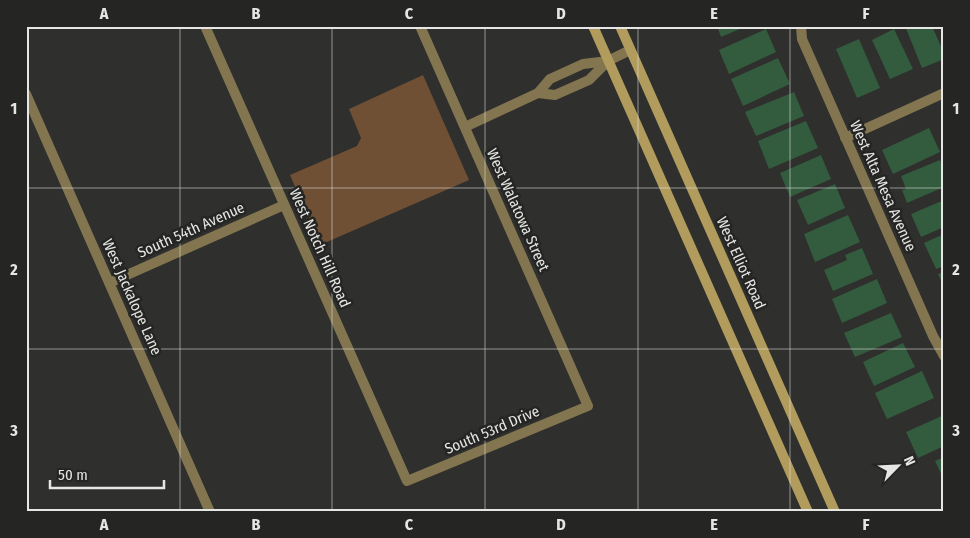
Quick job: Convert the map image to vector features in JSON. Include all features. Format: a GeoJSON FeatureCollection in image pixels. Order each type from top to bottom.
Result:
{"type":"FeatureCollection","features":[{"type":"Feature","properties":{"kind":"main road"},"geometry":{"type":"LineString","coordinates":[[593,26],[808,512]]}},
{"type":"Feature","properties":{"kind":"main road","name":"West Elliot Road"},"geometry":{"type":"LineString","coordinates":[[620,26],[835,512]]}},
{"type":"Feature","properties":{"kind":"street","name":"West Notch Hill Road"},"geometry":{"type":"LineString","coordinates":[[205,26],[408,481]]}},
{"type":"Feature","properties":{"kind":"street","name":"West Walatowa Street"},"geometry":{"type":"LineString","coordinates":[[420,26],[588,406]]}},
{"type":"Feature","properties":{"kind":"street","name":"West Alta Mesa Avenue"},"geometry":{"type":"LineString","coordinates":[[801,26],[802,40],[932,336],[944,356]]}},
{"type":"Feature","properties":{"kind":"street"},"geometry":{"type":"LineString","coordinates":[[538,94],[555,95],[589,80],[608,61],[630,50]]}},
{"type":"Feature","properties":{"kind":"street"},"geometry":{"type":"LineString","coordinates":[[465,127],[538,94],[550,79],[567,71],[583,64],[608,61]]}},
{"type":"Feature","properties":{"kind":"street"},"geometry":{"type":"LineString","coordinates":[[845,138],[944,93]]}},
{"type":"Feature","properties":{"kind":"street","name":"West Jackalope Lane"},"geometry":{"type":"LineString","coordinates":[[26,94],[210,512]]}},
{"type":"Feature","properties":{"kind":"street","name":"South 54th Avenue"},"geometry":{"type":"LineString","coordinates":[[110,283],[284,205]]}},
{"type":"Feature","properties":{"kind":"street","name":"South 53rd Drive"},"geometry":{"type":"LineString","coordinates":[[408,481],[588,406]]}},
{"type":"Feature","properties":{"kind":"shaded area"},"geometry":{"type":"Polygon","coordinates":[[[423,75],[469,180],[320,245],[290,175],[357,146],[361,138],[349,109],[423,75]]]}},
{"type":"Feature","properties":{"kind":"building"},"geometry":{"type":"Polygon","coordinates":[[[717,26],[747,26],[721,37],[717,26]]]}},
{"type":"Feature","properties":{"kind":"building"},"geometry":{"type":"Polygon","coordinates":[[[905,26],[932,26],[944,53],[944,59],[922,68],[905,26]]]}},
{"type":"Feature","properties":{"kind":"building"},"geometry":{"type":"Polygon","coordinates":[[[766,29],[776,52],[729,74],[719,50],[766,29]]]}},
{"type":"Feature","properties":{"kind":"building"},"geometry":{"type":"Polygon","coordinates":[[[894,29],[913,69],[890,79],[872,40],[894,29]]]}},
{"type":"Feature","properties":{"kind":"building"},"geometry":{"type":"Polygon","coordinates":[[[859,39],[880,88],[857,98],[836,49],[859,39]]]}},
{"type":"Feature","properties":{"kind":"building"},"geometry":{"type":"Polygon","coordinates":[[[778,58],[790,84],[743,106],[731,79],[778,58]]]}},
{"type":"Feature","properties":{"kind":"building"},"geometry":{"type":"Polygon","coordinates":[[[794,92],[804,116],[756,136],[745,112],[794,92]]]}},
{"type":"Feature","properties":{"kind":"building"},"geometry":{"type":"Polygon","coordinates":[[[806,121],[818,148],[769,169],[758,141],[806,121]]]}},
{"type":"Feature","properties":{"kind":"building"},"geometry":{"type":"Polygon","coordinates":[[[929,128],[940,152],[893,174],[882,150],[929,128]]]}},
{"type":"Feature","properties":{"kind":"building"},"geometry":{"type":"Polygon","coordinates":[[[821,155],[831,179],[790,197],[780,173],[821,155]]]}},
{"type":"Feature","properties":{"kind":"building"},"geometry":{"type":"Polygon","coordinates":[[[940,160],[944,169],[944,187],[907,203],[902,190],[906,189],[901,176],[940,160]]]}},
{"type":"Feature","properties":{"kind":"building"},"geometry":{"type":"Polygon","coordinates":[[[835,184],[845,208],[808,225],[797,200],[835,184]]]}},
{"type":"Feature","properties":{"kind":"building"},"geometry":{"type":"Polygon","coordinates":[[[944,200],[944,227],[921,237],[911,214],[944,200]]]}},
{"type":"Feature","properties":{"kind":"building"},"geometry":{"type":"Polygon","coordinates":[[[848,215],[860,242],[815,262],[804,234],[848,215]]]}},
{"type":"Feature","properties":{"kind":"building"},"geometry":{"type":"Polygon","coordinates":[[[944,234],[944,266],[936,269],[924,243],[944,234]]]}},
{"type":"Feature","properties":{"kind":"building"},"geometry":{"type":"Polygon","coordinates":[[[862,248],[873,274],[833,291],[824,270],[847,260],[845,255],[862,248]]]}},
{"type":"Feature","properties":{"kind":"building"},"geometry":{"type":"Polygon","coordinates":[[[944,272],[944,287],[938,274],[944,272]]]}},
{"type":"Feature","properties":{"kind":"building"},"geometry":{"type":"Polygon","coordinates":[[[877,279],[887,303],[842,323],[832,299],[877,279]]]}},
{"type":"Feature","properties":{"kind":"building"},"geometry":{"type":"Polygon","coordinates":[[[891,313],[902,337],[855,357],[844,333],[891,313]]]}},
{"type":"Feature","properties":{"kind":"building"},"geometry":{"type":"Polygon","coordinates":[[[903,343],[915,367],[874,386],[863,362],[903,343]]]}},
{"type":"Feature","properties":{"kind":"building"},"geometry":{"type":"Polygon","coordinates":[[[922,371],[934,398],[887,419],[875,393],[922,371]]]}},
{"type":"Feature","properties":{"kind":"building"},"geometry":{"type":"Polygon","coordinates":[[[944,415],[944,446],[918,458],[906,432],[944,415]]]}},
{"type":"Feature","properties":{"kind":"building"},"geometry":{"type":"Polygon","coordinates":[[[944,457],[944,480],[935,461],[944,457]]]}}]}
